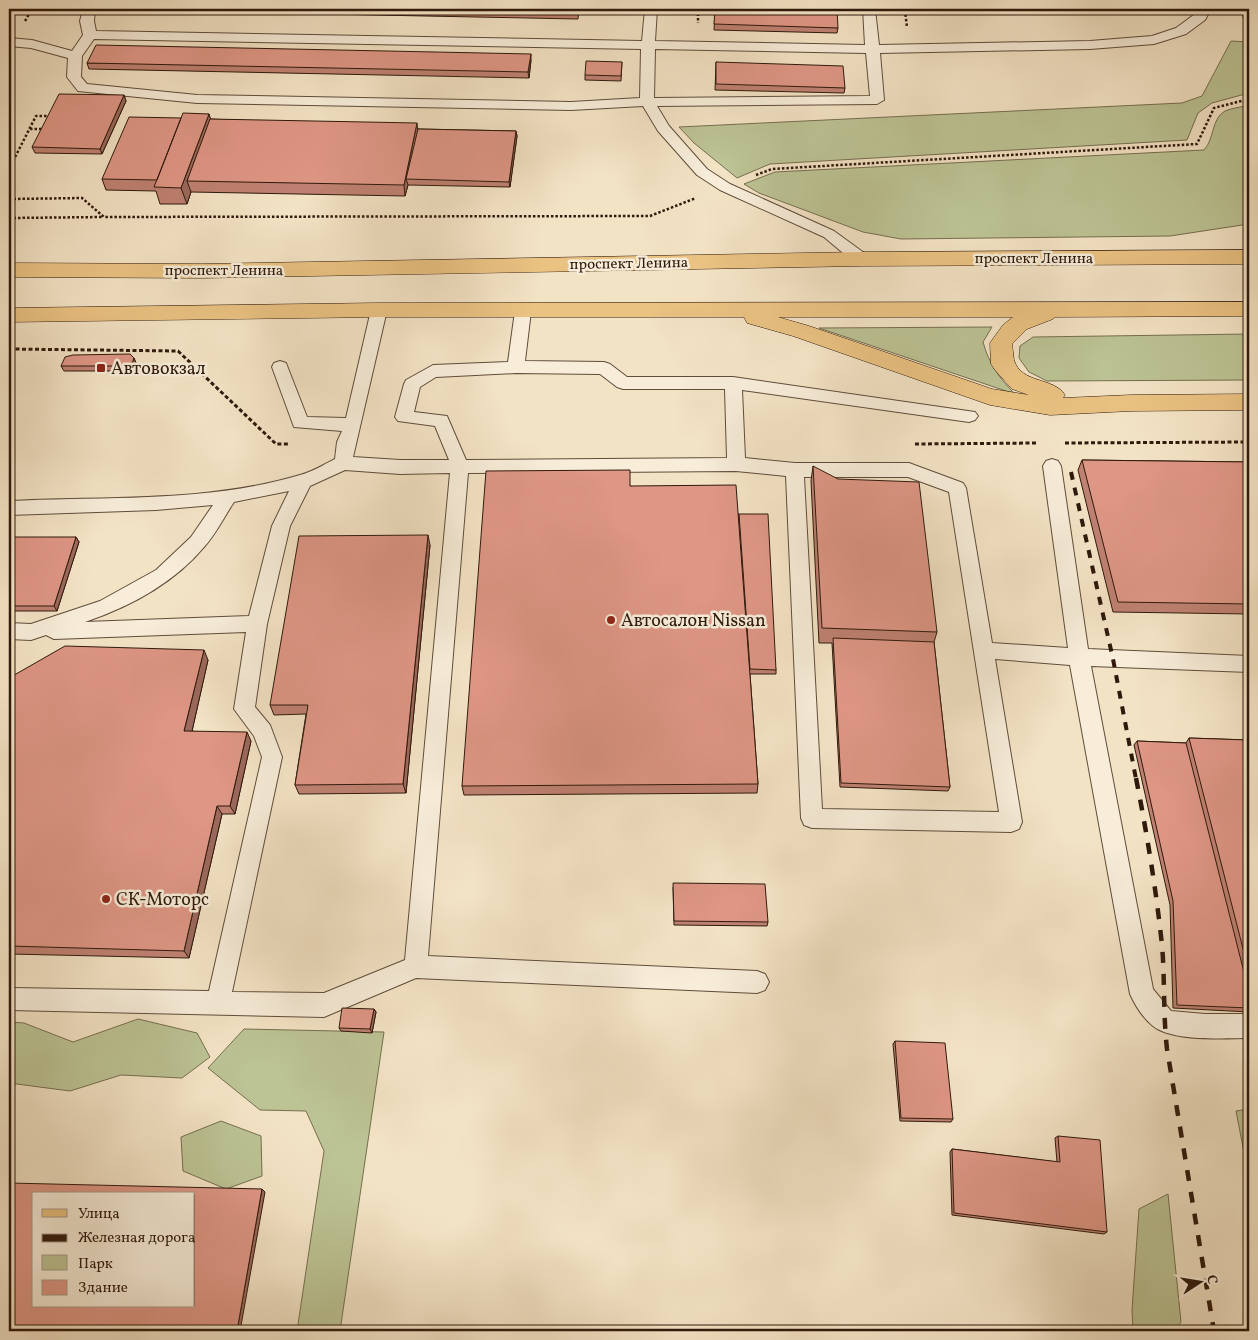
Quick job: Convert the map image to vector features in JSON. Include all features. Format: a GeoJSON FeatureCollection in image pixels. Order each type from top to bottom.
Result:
{"type":"FeatureCollection","features":[{"type":"Feature","properties":{"kind":"main road"},"geometry":{"type":"LineString","coordinates":[[1126,257],[1205,250],[1249,239]]}},
{"type":"Feature","properties":{"kind":"main road","name":"проспект Ленина"},"geometry":{"type":"LineString","coordinates":[[9,270],[201,271],[861,259],[1249,257]]}},
{"type":"Feature","properties":{"kind":"main road"},"geometry":{"type":"LineString","coordinates":[[1063,309],[1031,317],[1014,326],[1001,344],[1003,364],[1020,383],[1054,396],[1131,403]]}},
{"type":"Feature","properties":{"kind":"main road"},"geometry":{"type":"LineString","coordinates":[[9,314],[379,310],[1249,309]]}},
{"type":"Feature","properties":{"kind":"main road"},"geometry":{"type":"LineString","coordinates":[[727,310],[801,332],[990,397],[1050,407],[1131,403],[1249,402]]}},
{"type":"Feature","properties":{"kind":"lane"},"geometry":{"type":"LineString","coordinates":[[89,9],[87,21],[90,35],[75,56],[74,77],[82,88],[146,96],[197,99],[572,106],[647,102],[877,100],[869,9]]}},
{"type":"Feature","properties":{"kind":"lane"},"geometry":{"type":"LineString","coordinates":[[651,9],[647,102],[662,128],[702,172],[725,187],[829,234],[861,259]]}},
{"type":"Feature","properties":{"kind":"lane"},"geometry":{"type":"LineString","coordinates":[[90,35],[873,49],[1090,45],[1154,40],[1182,31],[1200,17],[1205,9]]}},
{"type":"Feature","properties":{"kind":"lane"},"geometry":{"type":"LineString","coordinates":[[9,42],[32,44],[75,56]]}},
{"type":"Feature","properties":{"kind":"lane"},"geometry":{"type":"LineString","coordinates":[[343,463],[346,442],[352,426],[379,310]]}},
{"type":"Feature","properties":{"kind":"lane"},"geometry":{"type":"LineString","coordinates":[[516,367],[523,311]]}},
{"type":"Feature","properties":{"kind":"lane"},"geometry":{"type":"LineString","coordinates":[[280,367],[300,423],[352,426]]}},
{"type":"Feature","properties":{"kind":"lane"},"geometry":{"type":"LineString","coordinates":[[416,967],[460,466],[441,420],[404,417],[412,384],[433,371],[516,367],[604,368],[623,383],[733,384],[969,416]]}},
{"type":"Feature","properties":{"kind":"lane"},"geometry":{"type":"LineString","coordinates":[[733,384],[737,445],[736,464]]}},
{"type":"Feature","properties":{"kind":"lane"},"geometry":{"type":"LineString","coordinates":[[9,508],[139,503],[228,496],[303,482],[343,463],[400,467],[736,464],[795,470],[909,470],[957,488],[1011,822],[812,818],[795,470]]}},
{"type":"Feature","properties":{"kind":"lane"},"geometry":{"type":"LineString","coordinates":[[1052,466],[1079,657],[1142,994],[1152,1009],[1164,1020],[1178,1024],[1249,1026]]}},
{"type":"Feature","properties":{"kind":"lane"},"geometry":{"type":"LineString","coordinates":[[218,1004],[272,757],[263,731],[244,709],[257,624],[281,526],[303,482]]}},
{"type":"Feature","properties":{"kind":"lane"},"geometry":{"type":"LineString","coordinates":[[31,632],[107,607],[164,575],[198,542],[228,496]]}},
{"type":"Feature","properties":{"kind":"lane"},"geometry":{"type":"LineString","coordinates":[[9,631],[31,632],[257,624]]}},
{"type":"Feature","properties":{"kind":"lane"},"geometry":{"type":"LineString","coordinates":[[983,650],[1079,657],[1249,664]]}},
{"type":"Feature","properties":{"kind":"lane"},"geometry":{"type":"LineString","coordinates":[[9,999],[324,1006],[416,967],[757,982]]}},
{"type":"Feature","properties":{"kind":"path"},"geometry":{"type":"LineString","coordinates":[[9,218],[650,216],[772,168],[1196,144],[1214,108],[1249,99]]}},
{"type":"Feature","properties":{"kind":"path"},"geometry":{"type":"LineString","coordinates":[[9,169],[36,116],[53,116]]}},
{"type":"Feature","properties":{"kind":"path"},"geometry":{"type":"LineString","coordinates":[[30,129],[47,129]]}},
{"type":"Feature","properties":{"kind":"path"},"geometry":{"type":"LineString","coordinates":[[9,199],[82,198],[104,217]]}},
{"type":"Feature","properties":{"kind":"path"},"geometry":{"type":"LineString","coordinates":[[9,350],[178,351],[276,444],[294,443]]}},
{"type":"Feature","properties":{"kind":"path"},"geometry":{"type":"LineString","coordinates":[[1062,443],[1249,442]]}},
{"type":"Feature","properties":{"kind":"path"},"geometry":{"type":"LineString","coordinates":[[914,444],[1042,443]]}},
{"type":"Feature","properties":{"kind":"green space"},"geometry":{"type":"Polygon","coordinates":[[[1241,9],[1249,9],[1249,42],[1241,9]]]}},
{"type":"Feature","properties":{"kind":"green space"},"geometry":{"type":"Polygon","coordinates":[[[1231,41],[1249,42],[1249,93],[1212,103],[1198,113],[1187,140],[770,164],[737,178],[694,143],[679,127],[1182,103],[1202,96],[1231,41]]]}},
{"type":"Feature","properties":{"kind":"green space"},"geometry":{"type":"Polygon","coordinates":[[[1249,105],[1249,224],[1170,236],[901,239],[863,232],[759,193],[744,184],[775,172],[1204,150],[1221,114],[1228,110],[1249,105]]]}},
{"type":"Feature","properties":{"kind":"green space"},"geometry":{"type":"Polygon","coordinates":[[[992,327],[983,342],[985,350],[995,370],[1015,394],[819,328],[992,327]]]}},
{"type":"Feature","properties":{"kind":"green space"},"geometry":{"type":"Polygon","coordinates":[[[1249,334],[1249,380],[1047,381],[1029,372],[1019,358],[1020,346],[1033,337],[1249,334]]]}},
{"type":"Feature","properties":{"kind":"green space"},"geometry":{"type":"Polygon","coordinates":[[[138,1019],[197,1033],[210,1057],[182,1078],[121,1075],[70,1091],[9,1083],[9,1022],[24,1023],[73,1042],[138,1019]]]}},
{"type":"Feature","properties":{"kind":"green space"},"geometry":{"type":"Polygon","coordinates":[[[244,1029],[384,1032],[340,1331],[297,1331],[324,1151],[306,1111],[260,1110],[208,1068],[244,1029]]]}},
{"type":"Feature","properties":{"kind":"green space"},"geometry":{"type":"Polygon","coordinates":[[[1249,1109],[1249,1178],[1236,1111],[1249,1109]]]}},
{"type":"Feature","properties":{"kind":"green space"},"geometry":{"type":"Polygon","coordinates":[[[221,1121],[261,1136],[262,1176],[226,1189],[183,1171],[181,1137],[221,1121]]]}},
{"type":"Feature","properties":{"kind":"green space"},"geometry":{"type":"Polygon","coordinates":[[[1168,1194],[1181,1322],[1175,1331],[1133,1331],[1132,1310],[1139,1209],[1168,1194]]]}},
{"type":"Feature","properties":{"kind":"building"},"geometry":{"type":"Polygon","coordinates":[[[356,9],[579,9],[578,13],[356,9]]]}},
{"type":"Feature","properties":{"kind":"building"},"geometry":{"type":"Polygon","coordinates":[[[715,9],[837,9],[838,28],[714,24],[715,9]]]}},
{"type":"Feature","properties":{"kind":"building"},"geometry":{"type":"Polygon","coordinates":[[[96,45],[531,54],[528,72],[87,63],[96,45]]]}},
{"type":"Feature","properties":{"kind":"building"},"geometry":{"type":"Polygon","coordinates":[[[586,61],[622,62],[621,76],[585,75],[586,61]]]}},
{"type":"Feature","properties":{"kind":"building"},"geometry":{"type":"Polygon","coordinates":[[[716,62],[843,66],[845,88],[716,84],[716,62]]]}},
{"type":"Feature","properties":{"kind":"building"},"geometry":{"type":"Polygon","coordinates":[[[59,94],[124,95],[100,149],[32,147],[59,94]]]}},
{"type":"Feature","properties":{"kind":"building"},"geometry":{"type":"Polygon","coordinates":[[[183,113],[209,114],[181,188],[154,187],[183,113]]]}},
{"type":"Feature","properties":{"kind":"building"},"geometry":{"type":"Polygon","coordinates":[[[129,117],[181,118],[157,180],[102,179],[129,117]]]}},
{"type":"Feature","properties":{"kind":"building"},"geometry":{"type":"Polygon","coordinates":[[[210,119],[417,123],[404,185],[187,181],[210,119]]]}},
{"type":"Feature","properties":{"kind":"building"},"geometry":{"type":"Polygon","coordinates":[[[418,129],[516,131],[509,182],[406,179],[418,129]]]}},
{"type":"Feature","properties":{"kind":"building"},"geometry":{"type":"Polygon","coordinates":[[[130,354],[134,358],[131,366],[61,366],[65,357],[73,355],[130,354]]]}},
{"type":"Feature","properties":{"kind":"building"},"geometry":{"type":"Polygon","coordinates":[[[1082,460],[1249,462],[1249,604],[1118,602],[1082,460]]]}},
{"type":"Feature","properties":{"kind":"building"},"geometry":{"type":"Polygon","coordinates":[[[813,466],[838,479],[919,482],[937,632],[822,628],[813,466]]]}},
{"type":"Feature","properties":{"kind":"building","name":"Автосалон Nissan"},"geometry":{"type":"Polygon","coordinates":[[[630,470],[630,486],[736,485],[758,784],[462,786],[486,471],[630,470]]]}},
{"type":"Feature","properties":{"kind":"building"},"geometry":{"type":"Polygon","coordinates":[[[739,514],[768,514],[776,670],[750,669],[739,514]]]}},
{"type":"Feature","properties":{"kind":"building"},"geometry":{"type":"Polygon","coordinates":[[[428,535],[403,784],[295,785],[308,705],[270,705],[299,536],[428,535]]]}},
{"type":"Feature","properties":{"kind":"building"},"geometry":{"type":"Polygon","coordinates":[[[14,537],[76,537],[54,606],[9,606],[9,553],[14,537]]]}},
{"type":"Feature","properties":{"kind":"building"},"geometry":{"type":"Polygon","coordinates":[[[833,638],[934,642],[950,787],[841,783],[833,638]]]}},
{"type":"Feature","properties":{"kind":"building","name":"СК-Моторс"},"geometry":{"type":"Polygon","coordinates":[[[65,646],[204,650],[184,731],[247,732],[230,806],[217,806],[184,951],[9,946],[9,678],[65,646]]]}},
{"type":"Feature","properties":{"kind":"building"},"geometry":{"type":"Polygon","coordinates":[[[1189,738],[1249,740],[1249,972],[1189,738]]]}},
{"type":"Feature","properties":{"kind":"building"},"geometry":{"type":"Polygon","coordinates":[[[1137,741],[1186,743],[1249,992],[1249,1008],[1177,1005],[1173,901],[1137,741]]]}},
{"type":"Feature","properties":{"kind":"building"},"geometry":{"type":"Polygon","coordinates":[[[673,883],[765,884],[768,922],[674,921],[673,883]]]}},
{"type":"Feature","properties":{"kind":"building"},"geometry":{"type":"Polygon","coordinates":[[[342,1008],[374,1009],[370,1029],[339,1028],[342,1008]]]}},
{"type":"Feature","properties":{"kind":"building"},"geometry":{"type":"Polygon","coordinates":[[[895,1041],[945,1043],[953,1119],[901,1118],[895,1041]]]}},
{"type":"Feature","properties":{"kind":"building"},"geometry":{"type":"Polygon","coordinates":[[[1058,1136],[1100,1140],[1107,1232],[954,1213],[952,1149],[1060,1162],[1058,1136]]]}},
{"type":"Feature","properties":{"kind":"building"},"geometry":{"type":"Polygon","coordinates":[[[9,1183],[262,1189],[237,1331],[9,1331],[9,1183]]]}},
{"type":"Feature","properties":{"kind":"railway"},"geometry":{"type":"LineString","coordinates":[[1071,472],[1113,659],[1136,779]]}},
{"type":"Feature","properties":{"kind":"railway"},"geometry":{"type":"LineString","coordinates":[[1136,778],[1160,924],[1167,1049],[1214,1331]]}},
{"type":"Feature","properties":{"kind":"place","name":"Автовокзал"},"geometry":{"type":"Point","coordinates":[101,368]}},
{"type":"Feature","properties":{"kind":"place","name":"Автосалон Nissan"},"geometry":{"type":"Point","coordinates":[611,620]}},
{"type":"Feature","properties":{"kind":"place","name":"СК-Моторс"},"geometry":{"type":"Point","coordinates":[106,899]}}]}
